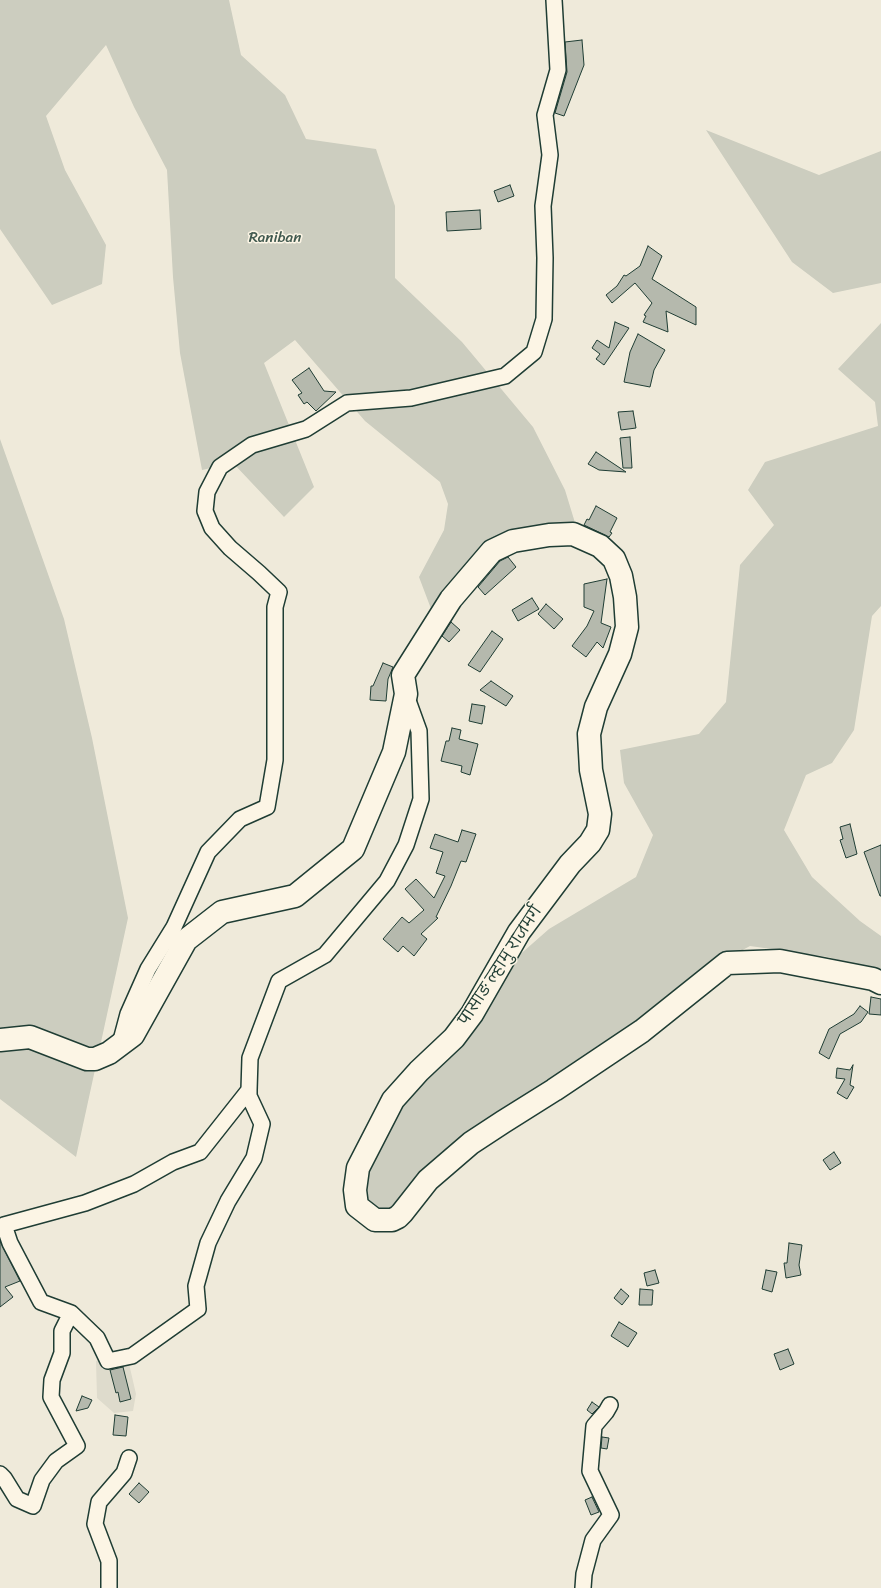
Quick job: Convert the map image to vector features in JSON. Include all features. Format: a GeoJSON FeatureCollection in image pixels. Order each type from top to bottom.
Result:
{"type":"FeatureCollection","features":[{"type":"Feature","properties":{"kind":"main road","name":"पासाङ ल्हामु राजमर्ग"},"geometry":{"type":"LineString","coordinates":[[0,1040],[30,1037],[86,1059],[95,1059],[109,1053],[133,1035],[186,940],[222,912],[295,896],[353,849],[394,752],[406,694],[403,675],[451,599],[492,551],[513,541],[548,535],[573,534],[600,546],[614,559],[621,576],[625,597],[627,627],[620,654],[596,707],[589,734],[591,770],[600,814],[598,830],[590,844],[570,864],[519,932],[472,1014],[454,1038],[419,1071],[393,1100],[358,1168],[355,1190],[357,1206],[374,1220],[392,1220],[398,1217],[428,1180],[471,1143],[642,1032],[727,963],[780,961],[873,979],[881,983]]}},
{"type":"Feature","properties":{"kind":"street"},"geometry":{"type":"LineString","coordinates":[[120,1044],[128,1014],[148,969],[174,927],[208,852],[240,819],[267,807],[275,760],[275,607],[279,592],[259,572],[230,548],[212,528],[205,511],[207,492],[220,467],[252,445],[306,429],[347,403],[412,398],[505,376],[534,352],[544,319],[545,258],[543,206],[550,155],[545,115],[558,70],[554,0]]}},
{"type":"Feature","properties":{"kind":"street"},"geometry":{"type":"LineString","coordinates":[[249,1090],[200,1152],[173,1162],[134,1184],[85,1204],[2,1223],[10,1243],[41,1302],[70,1313],[97,1338],[108,1360],[132,1356],[198,1308],[196,1286],[208,1243],[228,1201],[254,1158],[262,1124],[249,1096],[250,1058],[279,982],[325,955],[387,881],[406,845],[421,799],[419,731],[406,694]]}},
{"type":"Feature","properties":{"kind":"street"},"geometry":{"type":"LineString","coordinates":[[0,1474],[17,1499],[33,1506],[42,1480],[56,1461],[77,1446],[52,1397],[52,1380],[62,1353],[62,1331],[70,1313]]}},
{"type":"Feature","properties":{"kind":"street"},"geometry":{"type":"LineString","coordinates":[[583,1588],[584,1574],[593,1540],[611,1515],[590,1471],[594,1426],[610,1405]]}},
{"type":"Feature","properties":{"kind":"street"},"geometry":{"type":"LineString","coordinates":[[110,1588],[109,1562],[95,1524],[99,1502],[124,1473],[129,1458]]}},
{"type":"Feature","properties":{"kind":"shaded area"},"geometry":{"type":"Polygon","coordinates":[[[127,1355],[136,1394],[133,1411],[114,1413],[97,1398],[96,1361],[127,1355]]]}},
{"type":"Feature","properties":{"kind":"green space","name":"Raniban"},"geometry":{"type":"Polygon","coordinates":[[[0,0],[229,0],[241,55],[285,95],[306,139],[376,149],[395,206],[395,278],[462,342],[533,427],[565,490],[576,526],[514,533],[433,614],[419,577],[444,530],[448,504],[440,482],[365,421],[295,340],[264,363],[314,487],[284,517],[233,463],[202,470],[180,353],[173,277],[167,170],[134,107],[106,45],[46,116],[65,170],[106,245],[102,284],[52,305],[0,229],[0,0]]]}},
{"type":"Feature","properties":{"kind":"green space"},"geometry":{"type":"Polygon","coordinates":[[[706,130],[819,175],[881,151],[881,283],[833,293],[792,262],[706,130]]]}},
{"type":"Feature","properties":{"kind":"green space"},"geometry":{"type":"Polygon","coordinates":[[[881,323],[881,606],[872,616],[854,730],[832,763],[806,775],[784,830],[812,877],[860,921],[881,936],[881,973],[828,957],[750,946],[687,980],[636,1031],[398,1205],[389,1211],[382,1212],[365,1199],[368,1169],[400,1102],[516,958],[549,929],[636,877],[653,835],[624,783],[620,750],[699,734],[726,702],[740,565],[774,525],[748,490],[765,462],[878,426],[875,402],[838,369],[881,323]]]}},
{"type":"Feature","properties":{"kind":"green space"},"geometry":{"type":"Polygon","coordinates":[[[0,439],[64,619],[92,738],[128,918],[76,1157],[0,1099],[0,439]]]}},
{"type":"Feature","properties":{"kind":"building"},"geometry":{"type":"Polygon","coordinates":[[[582,40],[584,65],[564,116],[555,113],[567,72],[565,42],[582,40]]]}},
{"type":"Feature","properties":{"kind":"building"},"geometry":{"type":"Polygon","coordinates":[[[510,185],[514,196],[498,202],[494,191],[510,185]]]}},
{"type":"Feature","properties":{"kind":"building"},"geometry":{"type":"Polygon","coordinates":[[[480,210],[481,229],[447,231],[446,212],[480,210]]]}},
{"type":"Feature","properties":{"kind":"building"},"geometry":{"type":"Polygon","coordinates":[[[648,246],[662,256],[652,279],[696,307],[696,325],[666,311],[668,332],[643,322],[646,316],[644,315],[652,303],[635,283],[612,303],[606,295],[617,286],[624,275],[626,276],[640,266],[648,246]]]}},
{"type":"Feature","properties":{"kind":"building"},"geometry":{"type":"Polygon","coordinates":[[[615,322],[629,328],[604,365],[596,359],[600,354],[592,348],[597,340],[609,348],[615,322]]]}},
{"type":"Feature","properties":{"kind":"building"},"geometry":{"type":"Polygon","coordinates":[[[638,334],[665,350],[654,370],[650,387],[624,382],[630,352],[638,334]]]}},
{"type":"Feature","properties":{"kind":"building"},"geometry":{"type":"Polygon","coordinates":[[[309,368],[324,391],[336,392],[316,411],[307,402],[304,404],[298,395],[302,393],[292,380],[309,368]]]}},
{"type":"Feature","properties":{"kind":"building"},"geometry":{"type":"Polygon","coordinates":[[[633,411],[636,428],[621,430],[618,412],[633,411]]]}},
{"type":"Feature","properties":{"kind":"building"},"geometry":{"type":"Polygon","coordinates":[[[630,437],[632,468],[623,468],[620,438],[630,437]]]}},
{"type":"Feature","properties":{"kind":"building"},"geometry":{"type":"Polygon","coordinates":[[[596,452],[626,472],[599,470],[588,464],[596,452]]]}},
{"type":"Feature","properties":{"kind":"building"},"geometry":{"type":"Polygon","coordinates":[[[596,506],[617,518],[610,532],[612,533],[609,537],[584,525],[587,519],[589,520],[596,506]]]}},
{"type":"Feature","properties":{"kind":"building"},"geometry":{"type":"Polygon","coordinates":[[[508,557],[516,567],[485,595],[478,587],[500,561],[508,557]]]}},
{"type":"Feature","properties":{"kind":"building"},"geometry":{"type":"Polygon","coordinates":[[[607,579],[601,623],[611,627],[603,648],[597,642],[586,657],[572,646],[587,626],[594,611],[584,607],[584,584],[607,579]]]}},
{"type":"Feature","properties":{"kind":"building"},"geometry":{"type":"Polygon","coordinates":[[[532,598],[539,609],[518,621],[512,610],[532,598]]]}},
{"type":"Feature","properties":{"kind":"building"},"geometry":{"type":"Polygon","coordinates":[[[546,604],[563,619],[554,629],[538,614],[546,604]]]}},
{"type":"Feature","properties":{"kind":"building"},"geometry":{"type":"Polygon","coordinates":[[[451,622],[460,630],[449,642],[442,636],[451,622]]]}},
{"type":"Feature","properties":{"kind":"building"},"geometry":{"type":"Polygon","coordinates":[[[492,631],[503,639],[480,672],[468,665],[492,631]]]}},
{"type":"Feature","properties":{"kind":"building"},"geometry":{"type":"Polygon","coordinates":[[[383,663],[393,667],[388,679],[386,701],[370,700],[371,686],[373,686],[383,663]]]}},
{"type":"Feature","properties":{"kind":"building"},"geometry":{"type":"Polygon","coordinates":[[[491,681],[513,696],[506,706],[480,690],[491,681]]]}},
{"type":"Feature","properties":{"kind":"building"},"geometry":{"type":"Polygon","coordinates":[[[472,704],[485,706],[482,724],[469,721],[472,704]]]}},
{"type":"Feature","properties":{"kind":"building"},"geometry":{"type":"Polygon","coordinates":[[[452,728],[461,730],[459,739],[478,744],[470,775],[461,772],[462,766],[441,761],[446,741],[449,741],[452,728]]]}},
{"type":"Feature","properties":{"kind":"building"},"geometry":{"type":"Polygon","coordinates":[[[850,824],[857,854],[846,858],[840,840],[843,839],[840,827],[850,824]]]}},
{"type":"Feature","properties":{"kind":"building"},"geometry":{"type":"Polygon","coordinates":[[[462,830],[476,834],[466,862],[461,861],[436,917],[438,918],[421,934],[427,939],[414,956],[403,946],[398,952],[383,939],[402,917],[409,923],[424,910],[405,889],[416,879],[434,898],[445,876],[436,873],[443,852],[430,848],[435,834],[458,842],[462,830]]]}},
{"type":"Feature","properties":{"kind":"building"},"geometry":{"type":"Polygon","coordinates":[[[881,845],[881,896],[880,896],[864,852],[881,845]]]}},
{"type":"Feature","properties":{"kind":"building"},"geometry":{"type":"Polygon","coordinates":[[[871,997],[881,999],[881,1015],[869,1014],[871,997]]]}},
{"type":"Feature","properties":{"kind":"building"},"geometry":{"type":"Polygon","coordinates":[[[860,1006],[868,1012],[861,1022],[840,1034],[829,1059],[819,1053],[829,1029],[854,1014],[860,1006]]]}},
{"type":"Feature","properties":{"kind":"building"},"geometry":{"type":"Polygon","coordinates":[[[853,1065],[850,1085],[854,1087],[847,1099],[837,1093],[845,1079],[836,1078],[837,1068],[850,1070],[853,1065]]]}},
{"type":"Feature","properties":{"kind":"building"},"geometry":{"type":"Polygon","coordinates":[[[834,1152],[841,1163],[830,1170],[823,1160],[834,1152]]]}},
{"type":"Feature","properties":{"kind":"building"},"geometry":{"type":"Polygon","coordinates":[[[0,1241],[20,1281],[5,1287],[13,1297],[0,1307],[0,1241]]]}},
{"type":"Feature","properties":{"kind":"building"},"geometry":{"type":"Polygon","coordinates":[[[789,1243],[802,1245],[799,1265],[801,1275],[786,1278],[784,1263],[787,1263],[789,1243]]]}},
{"type":"Feature","properties":{"kind":"building"},"geometry":{"type":"Polygon","coordinates":[[[655,1270],[659,1283],[647,1286],[644,1273],[655,1270]]]}},
{"type":"Feature","properties":{"kind":"building"},"geometry":{"type":"Polygon","coordinates":[[[766,1270],[777,1272],[772,1292],[762,1289],[766,1270]]]}},
{"type":"Feature","properties":{"kind":"building"},"geometry":{"type":"Polygon","coordinates":[[[621,1289],[629,1296],[622,1305],[614,1298],[621,1289]]]}},
{"type":"Feature","properties":{"kind":"building"},"geometry":{"type":"Polygon","coordinates":[[[640,1289],[653,1290],[652,1305],[639,1305],[640,1289]]]}},
{"type":"Feature","properties":{"kind":"building"},"geometry":{"type":"Polygon","coordinates":[[[619,1322],[637,1333],[628,1347],[611,1336],[619,1322]]]}},
{"type":"Feature","properties":{"kind":"building"},"geometry":{"type":"Polygon","coordinates":[[[788,1349],[794,1364],[780,1370],[774,1354],[788,1349]]]}},
{"type":"Feature","properties":{"kind":"building"},"geometry":{"type":"Polygon","coordinates":[[[123,1367],[131,1399],[120,1402],[110,1370],[123,1367]]]}},
{"type":"Feature","properties":{"kind":"building"},"geometry":{"type":"Polygon","coordinates":[[[82,1396],[92,1400],[88,1408],[76,1411],[82,1396]]]}},
{"type":"Feature","properties":{"kind":"building"},"geometry":{"type":"Polygon","coordinates":[[[592,1402],[599,1407],[592,1414],[587,1410],[592,1402]]]}},
{"type":"Feature","properties":{"kind":"building"},"geometry":{"type":"Polygon","coordinates":[[[115,1415],[128,1417],[126,1436],[113,1435],[115,1415]]]}},
{"type":"Feature","properties":{"kind":"building"},"geometry":{"type":"Polygon","coordinates":[[[602,1437],[609,1438],[607,1449],[601,1448],[602,1437]]]}},
{"type":"Feature","properties":{"kind":"building"},"geometry":{"type":"Polygon","coordinates":[[[139,1483],[149,1492],[139,1503],[129,1494],[139,1483]]]}},
{"type":"Feature","properties":{"kind":"building"},"geometry":{"type":"Polygon","coordinates":[[[592,1497],[599,1512],[591,1515],[585,1500],[592,1497]]]}}]}
